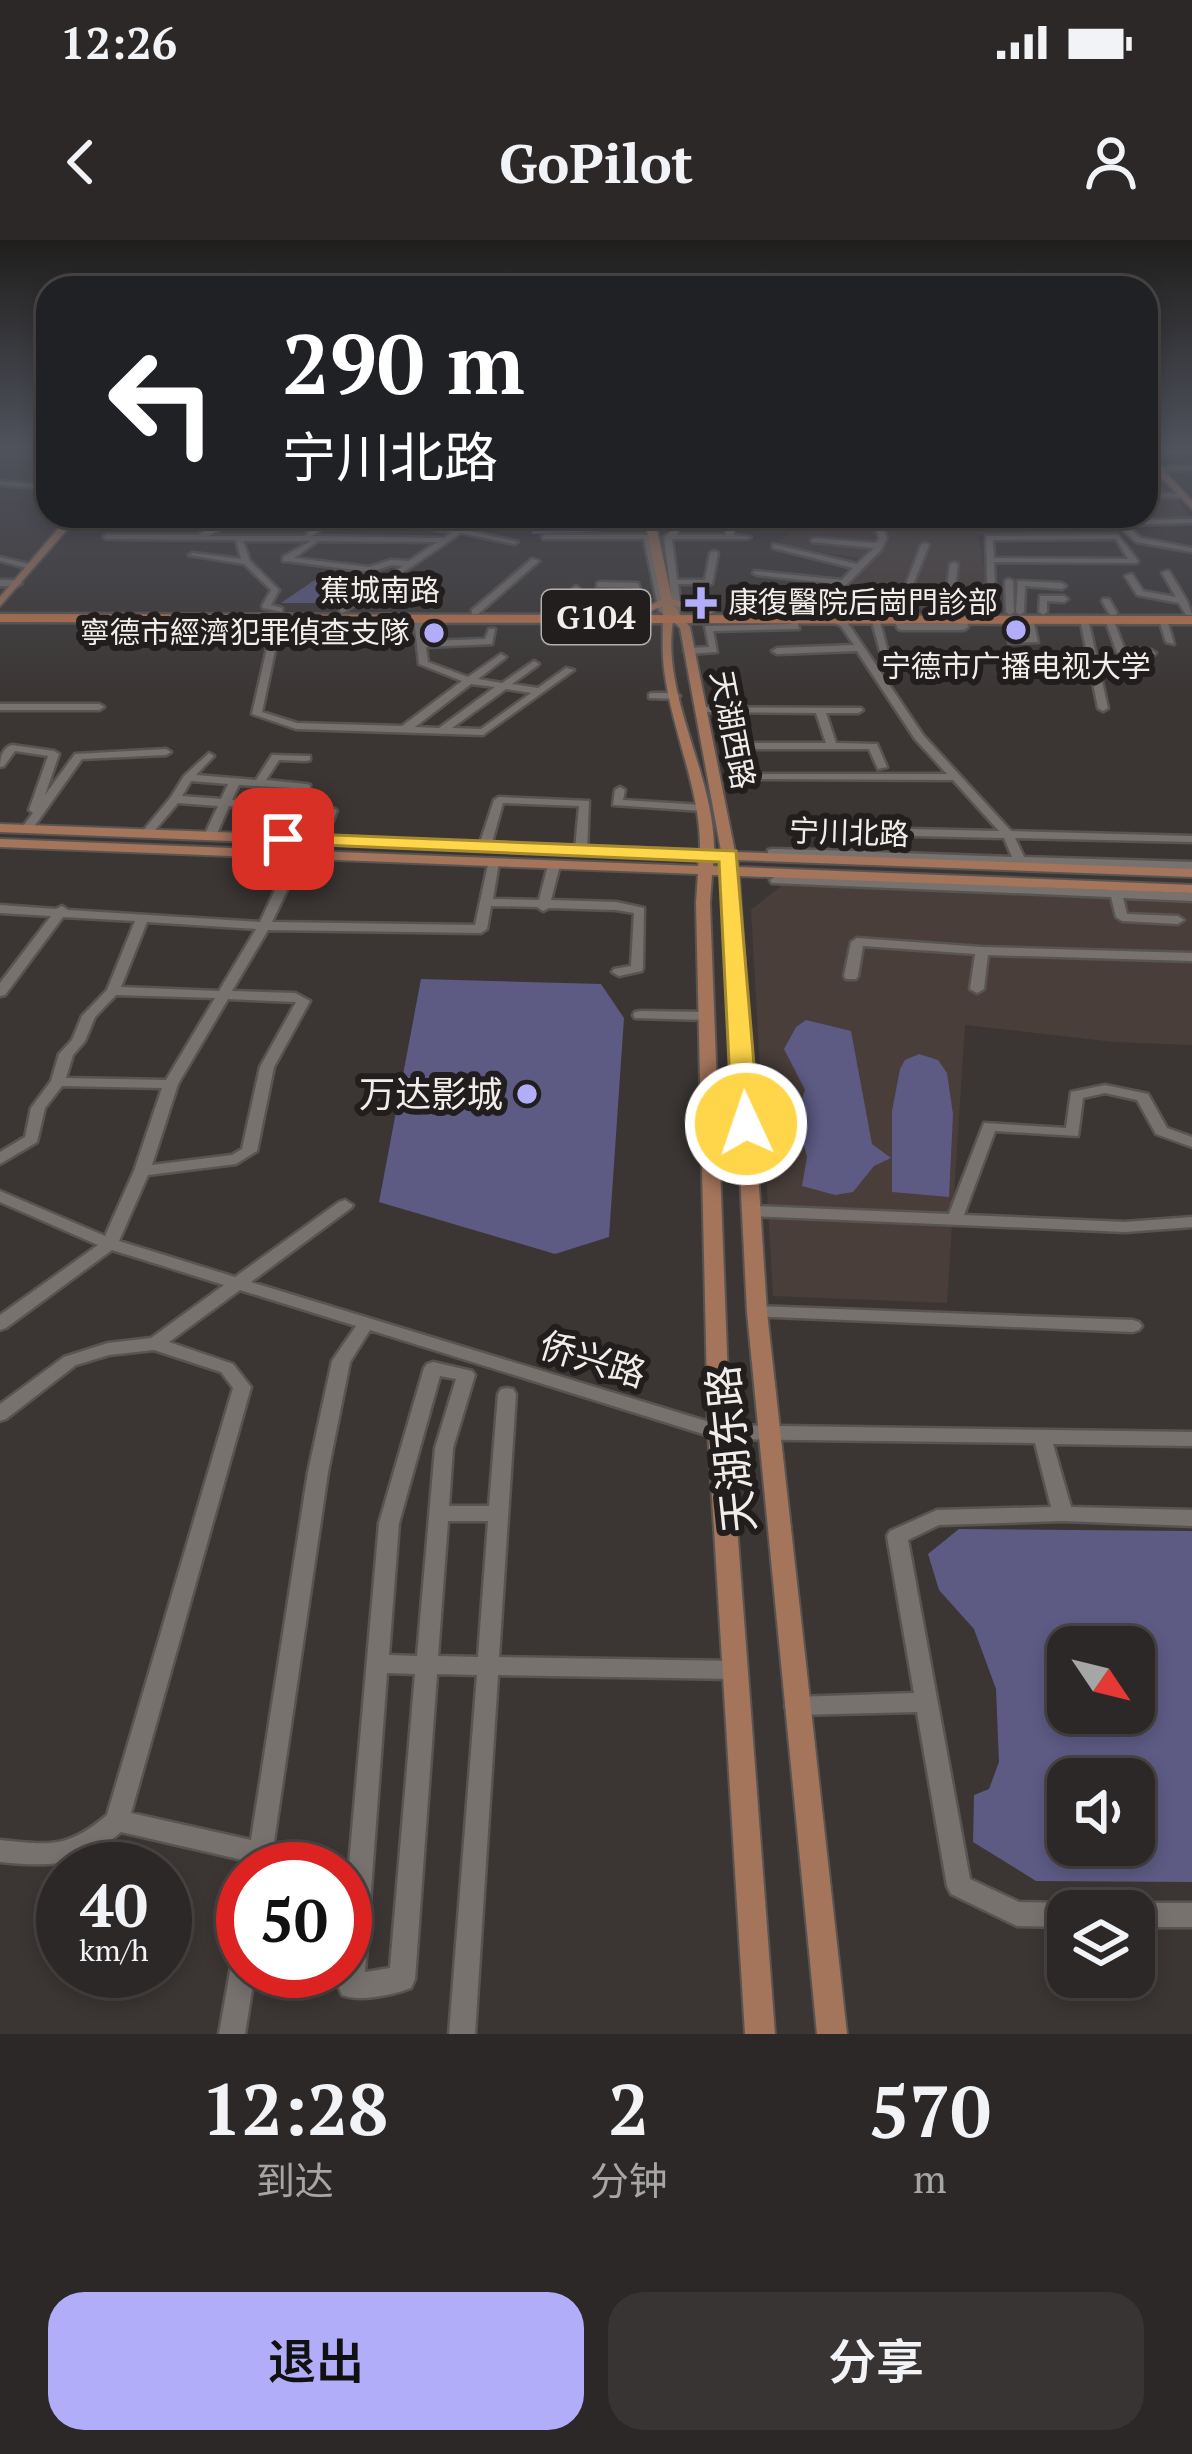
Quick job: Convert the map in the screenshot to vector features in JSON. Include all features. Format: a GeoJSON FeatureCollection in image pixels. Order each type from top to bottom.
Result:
{"type":"FeatureCollection","features":[{"type":"Feature","properties":{"kind":"highway","name":"蕉城南路"},"geometry":{"type":"LineString","coordinates":[[286,614],[343,610],[638,614]]}},
{"type":"Feature","properties":{"kind":"highway","name":"蕉城南路"},"geometry":{"type":"LineString","coordinates":[[0,611],[418,618],[671,613],[875,618],[992,612],[1084,620],[1109,611],[1163,620],[1189,612]]}},
{"type":"Feature","properties":{"kind":"highway","name":"蕉城南路"},"geometry":{"type":"LineString","coordinates":[[712,614],[815,611],[962,619],[1189,612]]}},
{"type":"Feature","properties":{"kind":"main road"},"geometry":{"type":"LineString","coordinates":[[0,611],[62,530]]}},
{"type":"Feature","properties":{"kind":"main road","name":"天湖西路"},"geometry":{"type":"LineString","coordinates":[[652,530],[671,613],[675,696],[704,817],[719,851]]}},
{"type":"Feature","properties":{"kind":"main road","name":"天湖西路"},"geometry":{"type":"LineString","coordinates":[[671,613],[689,651],[719,851]]}},
{"type":"Feature","properties":{"kind":"main road"},"geometry":{"type":"LineString","coordinates":[[704,817],[719,851],[736,841],[797,867],[756,887],[735,910],[704,908],[695,893],[631,860],[670,850],[704,817]]}},
{"type":"Feature","properties":{"kind":"main road","name":"宁川北路"},"geometry":{"type":"LineString","coordinates":[[0,828],[581,850],[610,859]]}},
{"type":"Feature","properties":{"kind":"main road","name":"宁川北路"},"geometry":{"type":"LineString","coordinates":[[0,843],[554,865],[719,851],[797,867],[1192,893]]}},
{"type":"Feature","properties":{"kind":"main road","name":"天湖东路"},"geometry":{"type":"LineString","coordinates":[[719,851],[704,908],[719,1432],[760,2034]]}},
{"type":"Feature","properties":{"kind":"main road","name":"天湖东路"},"geometry":{"type":"LineString","coordinates":[[719,851],[735,910],[757,1312],[832,2034]]}},
{"type":"Feature","properties":{"kind":"main road","name":"宁川北路"},"geometry":{"type":"LineString","coordinates":[[836,868],[866,859],[1192,870]]}},
{"type":"Feature","properties":{"kind":"street"},"geometry":{"type":"LineString","coordinates":[[198,538],[213,530]]}},
{"type":"Feature","properties":{"kind":"street"},"geometry":{"type":"LineString","coordinates":[[320,530],[286,559],[370,570],[391,562],[411,564]]}},
{"type":"Feature","properties":{"kind":"street"},"geometry":{"type":"LineString","coordinates":[[382,538],[384,530]]}},
{"type":"Feature","properties":{"kind":"street"},"geometry":{"type":"LineString","coordinates":[[451,530],[514,542]]}},
{"type":"Feature","properties":{"kind":"street"},"geometry":{"type":"LineString","coordinates":[[671,613],[675,530]]}},
{"type":"Feature","properties":{"kind":"street"},"geometry":{"type":"LineString","coordinates":[[703,530],[705,537]]}},
{"type":"Feature","properties":{"kind":"street"},"geometry":{"type":"LineString","coordinates":[[730,530],[730,537]]}},
{"type":"Feature","properties":{"kind":"street"},"geometry":{"type":"LineString","coordinates":[[815,611],[878,547],[884,538],[881,530]]}},
{"type":"Feature","properties":{"kind":"street"},"geometry":{"type":"LineString","coordinates":[[1126,530],[1139,540],[1192,550]]}},
{"type":"Feature","properties":{"kind":"street"},"geometry":{"type":"LineString","coordinates":[[343,610],[460,531]]}},
{"type":"Feature","properties":{"kind":"street"},"geometry":{"type":"LineString","coordinates":[[546,537],[646,536],[671,613]]}},
{"type":"Feature","properties":{"kind":"street"},"geometry":{"type":"LineString","coordinates":[[672,537],[730,537],[745,542],[672,537]]}},
{"type":"Feature","properties":{"kind":"street"},"geometry":{"type":"LineString","coordinates":[[990,560],[1134,561],[1118,537],[988,538],[992,612]]}},
{"type":"Feature","properties":{"kind":"street"},"geometry":{"type":"LineString","coordinates":[[107,538],[447,540]]}},
{"type":"Feature","properties":{"kind":"street"},"geometry":{"type":"LineString","coordinates":[[239,538],[246,562],[275,590],[266,606],[286,614],[274,635],[257,715],[296,727],[483,732],[569,670]]}},
{"type":"Feature","properties":{"kind":"street"},"geometry":{"type":"LineString","coordinates":[[814,540],[878,547]]}},
{"type":"Feature","properties":{"kind":"street"},"geometry":{"type":"LineString","coordinates":[[897,615],[926,544]]}},
{"type":"Feature","properties":{"kind":"street"},"geometry":{"type":"LineString","coordinates":[[776,545],[859,567]]}},
{"type":"Feature","properties":{"kind":"street"},"geometry":{"type":"LineString","coordinates":[[674,582],[709,582],[714,553]]}},
{"type":"Feature","properties":{"kind":"street"},"geometry":{"type":"LineString","coordinates":[[193,555],[246,562]]}},
{"type":"Feature","properties":{"kind":"street"},"geometry":{"type":"LineString","coordinates":[[0,560],[30,567]]}},
{"type":"Feature","properties":{"kind":"street"},"geometry":{"type":"LineString","coordinates":[[476,612],[535,561]]}},
{"type":"Feature","properties":{"kind":"street"},"geometry":{"type":"LineString","coordinates":[[948,612],[954,564]]}},
{"type":"Feature","properties":{"kind":"street"},"geometry":{"type":"LineString","coordinates":[[758,573],[842,581]]}},
{"type":"Feature","properties":{"kind":"street"},"geometry":{"type":"LineString","coordinates":[[1166,573],[1189,612]]}},
{"type":"Feature","properties":{"kind":"street"},"geometry":{"type":"LineString","coordinates":[[1129,576],[1140,593],[1189,612]]}},
{"type":"Feature","properties":{"kind":"street"},"geometry":{"type":"LineString","coordinates":[[1009,580],[1035,640],[1012,641]]}},
{"type":"Feature","properties":{"kind":"street"},"geometry":{"type":"LineString","coordinates":[[0,583],[17,583]]}},
{"type":"Feature","properties":{"kind":"street"},"geometry":{"type":"LineString","coordinates":[[1025,614],[1021,583],[1062,586]]}},
{"type":"Feature","properties":{"kind":"street"},"geometry":{"type":"LineString","coordinates":[[600,585],[635,585],[638,614]]}},
{"type":"Feature","properties":{"kind":"street"},"geometry":{"type":"LineString","coordinates":[[749,589],[829,595]]}},
{"type":"Feature","properties":{"kind":"street"},"geometry":{"type":"LineString","coordinates":[[576,590],[576,611]]}},
{"type":"Feature","properties":{"kind":"street"},"geometry":{"type":"LineString","coordinates":[[747,611],[752,603],[799,604],[809,591]]}},
{"type":"Feature","properties":{"kind":"street"},"geometry":{"type":"LineString","coordinates":[[1025,614],[1043,598],[1064,599]]}},
{"type":"Feature","properties":{"kind":"street"},"geometry":{"type":"LineString","coordinates":[[1109,611],[1120,651],[1151,653]]}},
{"type":"Feature","properties":{"kind":"street"},"geometry":{"type":"LineString","coordinates":[[689,651],[713,650],[708,628],[796,627],[793,617]]}},
{"type":"Feature","properties":{"kind":"street"},"geometry":{"type":"LineString","coordinates":[[418,618],[424,664],[470,681],[540,691]]}},
{"type":"Feature","properties":{"kind":"street"},"geometry":{"type":"LineString","coordinates":[[832,618],[844,624],[919,737],[1007,834],[1022,865],[1192,870]]}},
{"type":"Feature","properties":{"kind":"street"},"geometry":{"type":"LineString","coordinates":[[875,618],[886,651]]}},
{"type":"Feature","properties":{"kind":"street"},"geometry":{"type":"LineString","coordinates":[[1084,620],[1103,707]]}},
{"type":"Feature","properties":{"kind":"street"},"geometry":{"type":"LineString","coordinates":[[1163,620],[1171,642]]}},
{"type":"Feature","properties":{"kind":"street"},"geometry":{"type":"LineString","coordinates":[[423,644],[489,642],[493,631]]}},
{"type":"Feature","properties":{"kind":"street"},"geometry":{"type":"LineString","coordinates":[[777,651],[860,648]]}},
{"type":"Feature","properties":{"kind":"street"},"geometry":{"type":"LineString","coordinates":[[404,730],[501,657]]}},
{"type":"Feature","properties":{"kind":"street"},"geometry":{"type":"LineString","coordinates":[[442,731],[534,664]]}},
{"type":"Feature","properties":{"kind":"street"},"geometry":{"type":"LineString","coordinates":[[652,696],[675,696]]}},
{"type":"Feature","properties":{"kind":"street"},"geometry":{"type":"LineString","coordinates":[[0,707],[99,707]]}},
{"type":"Feature","properties":{"kind":"street"},"geometry":{"type":"LineString","coordinates":[[700,710],[858,710]]}},
{"type":"Feature","properties":{"kind":"street"},"geometry":{"type":"LineString","coordinates":[[820,710],[832,746]]}},
{"type":"Feature","properties":{"kind":"street"},"geometry":{"type":"LineString","coordinates":[[743,746],[873,746],[882,766]]}},
{"type":"Feature","properties":{"kind":"street"},"geometry":{"type":"LineString","coordinates":[[0,764],[13,748],[54,754],[29,827]]}},
{"type":"Feature","properties":{"kind":"street"},"geometry":{"type":"LineString","coordinates":[[29,827],[79,756],[166,752]]}},
{"type":"Feature","properties":{"kind":"street"},"geometry":{"type":"LineString","coordinates":[[146,834],[209,755]]}},
{"type":"Feature","properties":{"kind":"street"},"geometry":{"type":"LineString","coordinates":[[259,783],[277,758],[306,758]]}},
{"type":"Feature","properties":{"kind":"street"},"geometry":{"type":"LineString","coordinates":[[763,777],[956,777]]}},
{"type":"Feature","properties":{"kind":"street"},"geometry":{"type":"LineString","coordinates":[[188,778],[306,787]]}},
{"type":"Feature","properties":{"kind":"street"},"geometry":{"type":"LineString","coordinates":[[210,836],[235,781]]}},
{"type":"Feature","properties":{"kind":"street"},"geometry":{"type":"LineString","coordinates":[[620,790],[617,803],[704,817]]}},
{"type":"Feature","properties":{"kind":"street"},"geometry":{"type":"LineString","coordinates":[[175,799],[331,811],[320,840]]}},
{"type":"Feature","properties":{"kind":"street"},"geometry":{"type":"LineString","coordinates":[[485,846],[499,800],[585,803],[581,850]]}},
{"type":"Feature","properties":{"kind":"street"},"geometry":{"type":"LineString","coordinates":[[772,853],[866,859],[865,831],[1192,839]]}},
{"type":"Feature","properties":{"kind":"street"},"geometry":{"type":"LineString","coordinates":[[1138,838],[1146,855],[1172,866]]}},
{"type":"Feature","properties":{"kind":"street"},"geometry":{"type":"LineString","coordinates":[[0,1324],[110,1244],[142,1171],[170,1084],[264,926],[298,854]]}},
{"type":"Feature","properties":{"kind":"street"},"geometry":{"type":"LineString","coordinates":[[0,909],[264,926],[481,928],[493,862]]}},
{"type":"Feature","properties":{"kind":"street"},"geometry":{"type":"LineString","coordinates":[[543,907],[554,865]]}},
{"type":"Feature","properties":{"kind":"street"},"geometry":{"type":"LineString","coordinates":[[776,880],[1114,890],[1122,917],[1178,920]]}},
{"type":"Feature","properties":{"kind":"street"},"geometry":{"type":"LineString","coordinates":[[486,902],[640,911],[638,968],[619,972]]}},
{"type":"Feature","properties":{"kind":"street"},"geometry":{"type":"LineString","coordinates":[[0,992],[62,910]]}},
{"type":"Feature","properties":{"kind":"street"},"geometry":{"type":"LineString","coordinates":[[0,1159],[32,1139],[38,1108],[58,1082],[66,1054],[78,1042],[89,1016],[113,991],[143,916]]}},
{"type":"Feature","properties":{"kind":"street"},"geometry":{"type":"LineString","coordinates":[[851,976],[857,942],[1192,957]]}},
{"type":"Feature","properties":{"kind":"street"},"geometry":{"type":"LineString","coordinates":[[977,989],[982,951]]}},
{"type":"Feature","properties":{"kind":"street"},"geometry":{"type":"LineString","coordinates":[[113,991],[303,1001],[267,1067],[249,1151],[236,1159],[142,1171]]}},
{"type":"Feature","properties":{"kind":"street"},"geometry":{"type":"LineString","coordinates":[[640,1015],[706,1016]]}},
{"type":"Feature","properties":{"kind":"street"},"geometry":{"type":"LineString","coordinates":[[58,1082],[170,1084]]}},
{"type":"Feature","properties":{"kind":"street"},"geometry":{"type":"LineString","coordinates":[[955,1219],[989,1126],[1073,1133],[1076,1095],[1105,1089],[1143,1096],[1161,1131],[1192,1142]]}},
{"type":"Feature","properties":{"kind":"street","name":"侨兴路"},"geometry":{"type":"LineString","coordinates":[[0,1196],[110,1244],[719,1432],[1192,1439]]}},
{"type":"Feature","properties":{"kind":"street"},"geometry":{"type":"LineString","coordinates":[[154,1344],[345,1204]]}},
{"type":"Feature","properties":{"kind":"street"},"geometry":{"type":"LineString","coordinates":[[753,1211],[1124,1227],[1192,1222]]}},
{"type":"Feature","properties":{"kind":"street"},"geometry":{"type":"LineString","coordinates":[[757,1312],[1133,1325]]}},
{"type":"Feature","properties":{"kind":"street"},"geometry":{"type":"LineString","coordinates":[[263,1842],[318,1472],[341,1360],[365,1325]]}},
{"type":"Feature","properties":{"kind":"street"},"geometry":{"type":"LineString","coordinates":[[0,1414],[70,1360],[108,1349],[154,1344],[226,1368],[237,1375],[242,1387],[117,1821],[86,1847],[61,1857],[0,1851]]}},
{"type":"Feature","properties":{"kind":"street"},"geometry":{"type":"LineString","coordinates":[[433,1369],[466,1375],[444,1448],[427,1664],[402,1979],[351,1986],[388,1523],[433,1369]]}},
{"type":"Feature","properties":{"kind":"street"},"geometry":{"type":"LineString","coordinates":[[462,2034],[507,1394]]}},
{"type":"Feature","properties":{"kind":"street"},"geometry":{"type":"LineString","coordinates":[[1042,1436],[1063,1514]]}},
{"type":"Feature","properties":{"kind":"street"},"geometry":{"type":"LineString","coordinates":[[439,1514],[499,1513]]}},
{"type":"Feature","properties":{"kind":"street"},"geometry":{"type":"LineString","coordinates":[[1047,1915],[1017,1915],[958,1886],[897,1536],[937,1518],[1063,1514],[1192,1519]]}},
{"type":"Feature","properties":{"kind":"street"},"geometry":{"type":"LineString","coordinates":[[377,1664],[735,1670]]}},
{"type":"Feature","properties":{"kind":"street"},"geometry":{"type":"LineString","coordinates":[[796,1706],[928,1702]]}},
{"type":"Feature","properties":{"kind":"street"},"geometry":{"type":"LineString","coordinates":[[117,1821],[216,1849]]}},
{"type":"Feature","properties":{"kind":"street"},"geometry":{"type":"LineString","coordinates":[[1155,1915],[1192,1915]]}},
{"type":"Feature","properties":{"kind":"street"},"geometry":{"type":"LineString","coordinates":[[232,2034],[238,1998]]}},
{"type":"Feature","properties":{"kind":"shaded area"},"geometry":{"type":"Polygon","coordinates":[[[793,530],[1117,530],[1121,536],[978,535],[992,609],[811,608],[864,559],[776,544],[793,530]]]}},
{"type":"Feature","properties":{"kind":"shaded area"},"geometry":{"type":"Polygon","coordinates":[[[782,885],[1192,900],[1192,1045],[1114,1042],[965,1025],[947,1303],[773,1296],[751,910],[782,885]]]}},
{"type":"Feature","properties":{"kind":"building"},"geometry":{"type":"Polygon","coordinates":[[[533,530],[635,530],[532,534],[533,530]]]}},
{"type":"Feature","properties":{"kind":"building"},"geometry":{"type":"Polygon","coordinates":[[[328,571],[379,575],[344,597],[334,596],[331,603],[281,603],[328,571]]]}},
{"type":"Feature","properties":{"kind":"building"},"geometry":{"type":"Polygon","coordinates":[[[421,979],[601,984],[624,1018],[609,1237],[555,1254],[379,1202],[421,979]]]}},
{"type":"Feature","properties":{"kind":"building"},"geometry":{"type":"Polygon","coordinates":[[[806,1020],[851,1031],[872,1144],[891,1158],[874,1166],[853,1192],[835,1195],[802,1186],[807,1157],[796,1116],[805,1090],[784,1049],[796,1027],[806,1020]]]}},
{"type":"Feature","properties":{"kind":"building"},"geometry":{"type":"Polygon","coordinates":[[[919,1054],[938,1060],[947,1073],[953,1114],[949,1197],[892,1192],[892,1111],[900,1069],[905,1060],[919,1054]]]}},
{"type":"Feature","properties":{"kind":"building"},"geometry":{"type":"Polygon","coordinates":[[[959,1529],[1192,1531],[1192,1882],[1036,1881],[973,1842],[974,1795],[989,1789],[999,1762],[996,1689],[974,1629],[939,1590],[928,1554],[959,1529]]]}},
{"type":"Feature","properties":{"kind":"place","name":"康復醫院后崗門診部"},"geometry":{"type":"Point","coordinates":[701,603]}},
{"type":"Feature","properties":{"kind":"place","name":"宁德市广播电视大学"},"geometry":{"type":"Point","coordinates":[1016,630]}},
{"type":"Feature","properties":{"kind":"place","name":"寧德市經濟犯罪偵查支隊"},"geometry":{"type":"Point","coordinates":[434,633]}},
{"type":"Feature","properties":{"kind":"place","name":"万达影城"},"geometry":{"type":"Point","coordinates":[527,1094]}},
{"type":"Feature","properties":{"kind":"route"},"geometry":{"type":"LineString","coordinates":[[283,839],[729,856],[740,972],[746,1124]]}}]}
